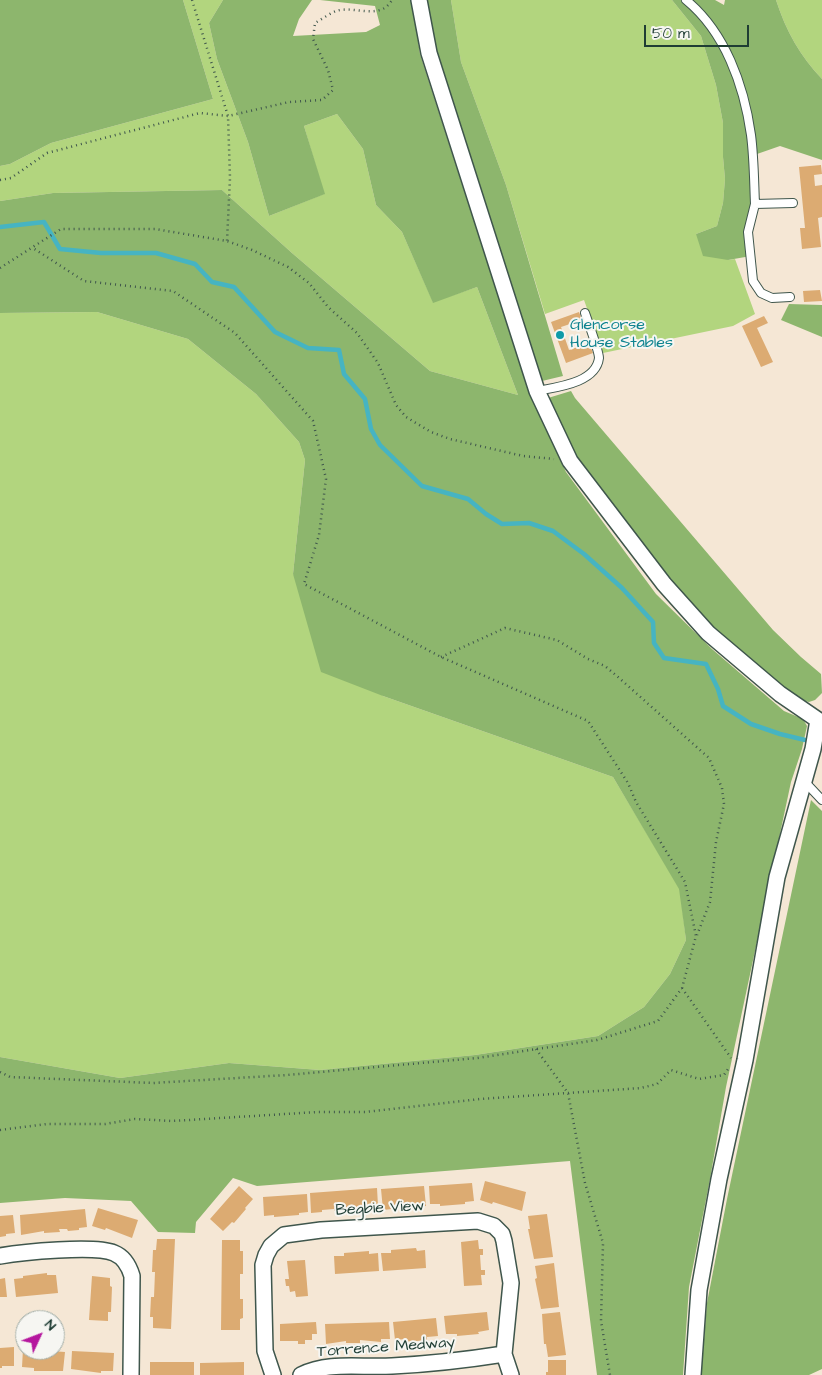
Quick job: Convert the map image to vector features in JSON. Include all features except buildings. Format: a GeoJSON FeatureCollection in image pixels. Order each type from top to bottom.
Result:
{"type":"FeatureCollection","features":[{"type":"Feature","properties":{"kind":"street"},"geometry":{"type":"LineString","coordinates":[[419,0],[429,53],[537,390],[570,461],[664,584],[708,633],[780,694],[818,720],[813,749],[776,877],[739,1060],[699,1290],[693,1375]]}},
{"type":"Feature","properties":{"kind":"street","name":"Begbie View"},"geometry":{"type":"LineString","coordinates":[[273,1375],[265,1351],[263,1265],[266,1255],[277,1240],[284,1235],[321,1230],[478,1221],[494,1226],[502,1234],[511,1284],[504,1354]]}},
{"type":"Feature","properties":{"kind":"street"},"geometry":{"type":"LineString","coordinates":[[0,1256],[88,1249],[112,1252],[123,1258],[132,1276],[131,1375]]}},
{"type":"Feature","properties":{"kind":"street"},"geometry":{"type":"LineString","coordinates":[[504,1354],[512,1375]]}},
{"type":"Feature","properties":{"kind":"street","name":"Torrence Medway"},"geometry":{"type":"LineString","coordinates":[[301,1375],[310,1370],[325,1366],[386,1367],[441,1364],[504,1354]]}},
{"type":"Feature","properties":{"kind":"lane"},"geometry":{"type":"LineString","coordinates":[[686,0],[699,12],[719,37],[739,82],[751,134],[755,204],[748,232],[754,281],[761,293],[772,298],[790,297]]}},
{"type":"Feature","properties":{"kind":"lane"},"geometry":{"type":"LineString","coordinates":[[755,204],[793,203]]}},
{"type":"Feature","properties":{"kind":"lane"},"geometry":{"type":"LineString","coordinates":[[537,390],[556,388],[579,380],[594,371],[599,357],[585,313]]}},
{"type":"Feature","properties":{"kind":"lane"},"geometry":{"type":"LineString","coordinates":[[804,780],[822,800]]}},
{"type":"Feature","properties":{"kind":"path"},"geometry":{"type":"LineString","coordinates":[[192,0],[228,116],[230,178],[227,241]]}},
{"type":"Feature","properties":{"kind":"path"},"geometry":{"type":"LineString","coordinates":[[0,180],[11,178],[47,154],[200,113],[228,116],[289,102],[322,100],[333,90],[328,70],[313,40],[315,23],[338,10],[377,12],[389,6],[392,0]]}},
{"type":"Feature","properties":{"kind":"path"},"geometry":{"type":"LineString","coordinates":[[0,268],[61,229],[155,229],[227,241],[252,250],[288,267],[309,283],[328,307],[357,333],[378,363],[396,405],[406,417],[431,432],[450,439],[523,456],[570,461]]}},
{"type":"Feature","properties":{"kind":"path"},"geometry":{"type":"LineString","coordinates":[[33,248],[84,281],[173,291],[235,333],[313,421],[326,479],[319,536],[304,584],[441,657],[588,721],[628,783],[636,802],[685,882],[696,936]]}},
{"type":"Feature","properties":{"kind":"path"},"geometry":{"type":"LineString","coordinates":[[0,1072],[10,1077],[153,1082],[287,1076],[477,1058],[597,1040],[658,1022],[682,988],[696,936],[710,902],[716,842],[724,804],[722,788],[709,758],[605,666],[588,659],[557,640],[505,628],[441,657]]}},
{"type":"Feature","properties":{"kind":"path"},"geometry":{"type":"LineString","coordinates":[[0,1130],[47,1124],[105,1124],[135,1119],[172,1121],[318,1112],[365,1112],[480,1099],[641,1088],[657,1084],[671,1070],[699,1079],[724,1075],[739,1060],[682,988]]}},
{"type":"Feature","properties":{"kind":"path"},"geometry":{"type":"LineString","coordinates":[[536,1049],[568,1093],[585,1183],[603,1243],[602,1321],[610,1375]]}},
{"type":"Feature","properties":{"kind":"green space"},"geometry":{"type":"Polygon","coordinates":[[[0,0],[183,0],[213,99],[51,143],[10,164],[0,166],[0,0]]]}},
{"type":"Feature","properties":{"kind":"green space"},"geometry":{"type":"Polygon","coordinates":[[[183,0],[223,0],[209,23],[217,59],[248,142],[269,216],[324,194],[304,126],[337,114],[363,149],[376,205],[402,232],[433,302],[477,287],[518,395],[430,371],[292,253],[222,190],[53,193],[0,201],[0,166],[10,164],[51,143],[213,99],[183,0]]]}},
{"type":"Feature","properties":{"kind":"green space"},"geometry":{"type":"Polygon","coordinates":[[[223,0],[312,0],[299,19],[293,36],[366,32],[380,25],[375,6],[320,0],[412,0],[420,54],[529,392],[566,472],[656,594],[712,649],[784,711],[803,719],[807,726],[802,749],[791,782],[726,1087],[689,1287],[683,1375],[597,1375],[570,1161],[257,1186],[233,1178],[196,1222],[195,1233],[158,1232],[131,1201],[65,1198],[0,1203],[0,1057],[120,1078],[229,1063],[320,1070],[475,1055],[598,1036],[644,1007],[670,974],[686,940],[679,889],[613,777],[383,696],[321,672],[293,574],[305,460],[299,442],[256,394],[188,339],[97,312],[0,313],[0,201],[53,193],[222,190],[292,253],[430,371],[518,395],[477,287],[433,303],[402,232],[376,205],[363,149],[337,114],[304,126],[325,194],[269,216],[248,142],[217,59],[209,23],[223,0]]]}},
{"type":"Feature","properties":{"kind":"green space"},"geometry":{"type":"Polygon","coordinates":[[[426,0],[451,0],[461,62],[506,185],[563,376],[542,381],[437,54],[426,0]]]}},
{"type":"Feature","properties":{"kind":"green space"},"geometry":{"type":"Polygon","coordinates":[[[451,0],[672,0],[701,36],[716,85],[723,123],[725,179],[723,203],[717,226],[696,234],[728,260],[735,259],[755,314],[733,326],[603,353],[584,300],[545,314],[506,185],[461,62],[451,0]]]}},
{"type":"Feature","properties":{"kind":"green space"},"geometry":{"type":"Polygon","coordinates":[[[672,0],[715,0],[724,5],[725,0],[776,0],[794,42],[822,79],[822,160],[780,146],[757,154],[750,204],[751,256],[728,260],[703,256],[696,234],[717,226],[723,203],[725,179],[723,123],[716,85],[701,36],[672,0]]]}},
{"type":"Feature","properties":{"kind":"green space"},"geometry":{"type":"Polygon","coordinates":[[[776,0],[822,0],[822,79],[794,42],[776,0]]]}},
{"type":"Feature","properties":{"kind":"green space"},"geometry":{"type":"Polygon","coordinates":[[[789,304],[822,305],[822,337],[781,320],[789,304]]]}},
{"type":"Feature","properties":{"kind":"green space"},"geometry":{"type":"Polygon","coordinates":[[[97,312],[188,339],[256,394],[299,442],[305,460],[293,574],[383,696],[613,777],[680,889],[686,940],[670,974],[644,1007],[598,1036],[475,1055],[320,1070],[229,1063],[120,1078],[0,1057],[0,313],[97,312]]]}},
{"type":"Feature","properties":{"kind":"green space"},"geometry":{"type":"Polygon","coordinates":[[[571,391],[773,630],[821,674],[822,693],[815,700],[809,702],[797,699],[739,654],[667,581],[578,461],[548,398],[571,391]]]}},
{"type":"Feature","properties":{"kind":"green space"},"geometry":{"type":"Polygon","coordinates":[[[811,800],[822,811],[822,1369],[809,1375],[701,1375],[707,1303],[811,800]]]}},
{"type":"Feature","properties":{"kind":"waterway"},"geometry":{"type":"LineString","coordinates":[[0,227],[44,222],[60,249],[101,253],[156,253],[195,264],[212,282],[234,287],[275,332],[308,348],[339,350],[344,374],[365,399],[371,429],[380,445],[422,486],[468,499],[502,524],[529,523],[553,531],[584,554],[622,588],[653,622],[654,643],[664,658],[706,664],[718,689],[723,706],[751,724],[780,734],[822,744]]}},
{"type":"Feature","properties":{"kind":"place","name":"Glencorse House Stables"},"geometry":{"type":"Point","coordinates":[560,335]}}]}
